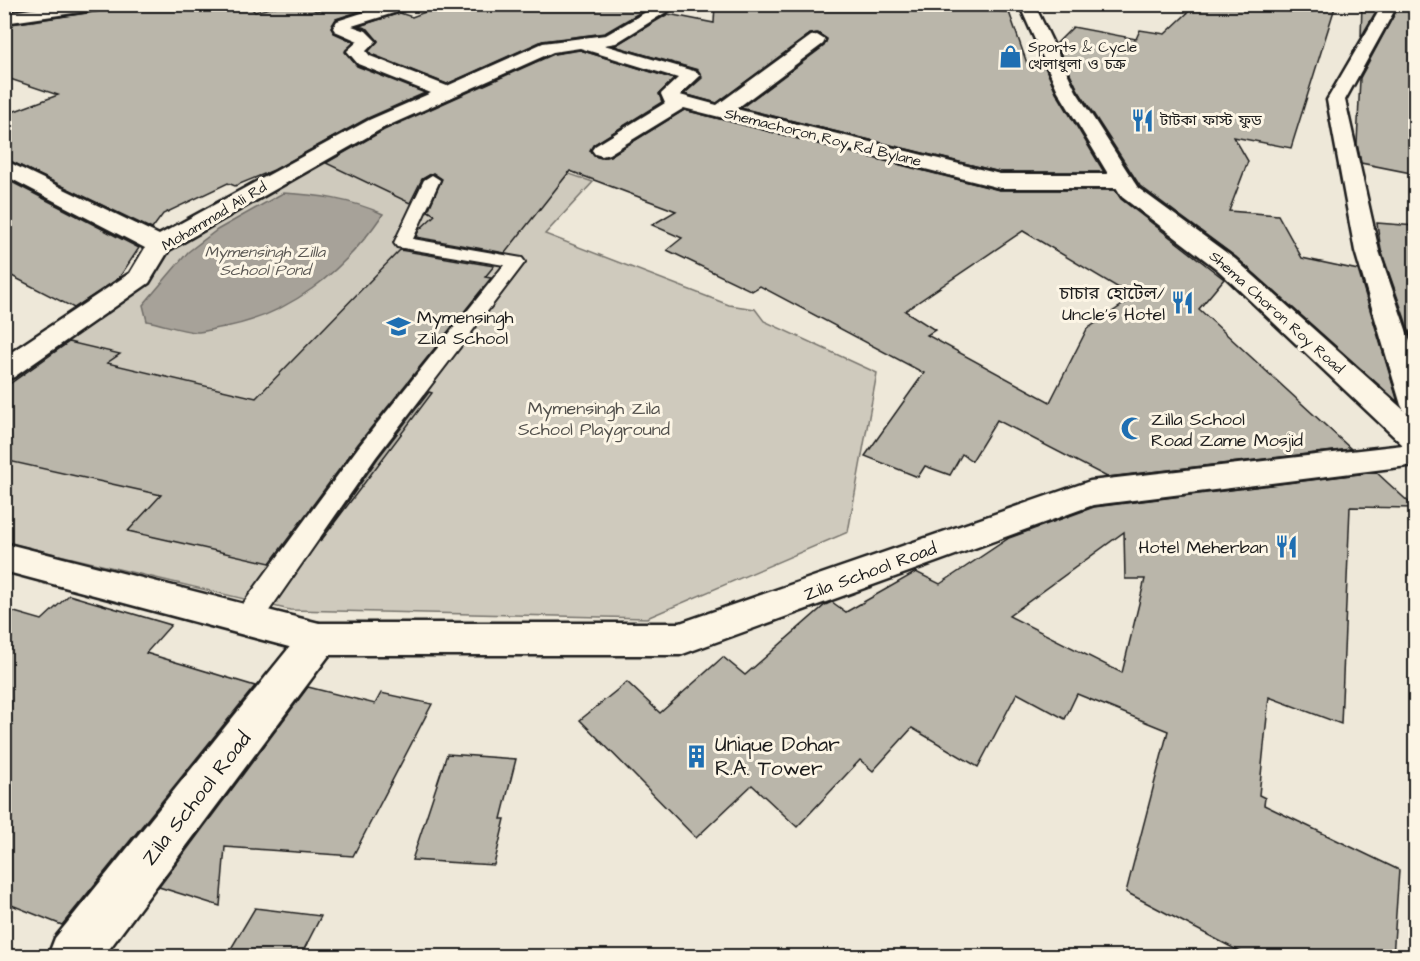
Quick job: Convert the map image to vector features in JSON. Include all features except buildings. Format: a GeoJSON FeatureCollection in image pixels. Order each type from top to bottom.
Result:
{"type":"FeatureCollection","features":[{"type":"Feature","properties":{"kind":"street"},"geometry":{"type":"LineString","coordinates":[[4,18],[101,4]]}},
{"type":"Feature","properties":{"kind":"street"},"geometry":{"type":"LineString","coordinates":[[408,4],[343,24],[342,28],[360,34],[368,41],[356,51],[364,60],[446,92]]}},
{"type":"Feature","properties":{"kind":"street","name":"Mohammad Ali Rd"},"geometry":{"type":"LineString","coordinates":[[4,371],[140,278],[159,245],[376,124],[549,47],[610,39],[672,4]]}},
{"type":"Feature","properties":{"kind":"street","name":"Shema Choron Roy Road"},"geometry":{"type":"LineString","coordinates":[[1026,4],[1067,91],[1130,192],[1226,264],[1416,439]]}},
{"type":"Feature","properties":{"kind":"street"},"geometry":{"type":"LineString","coordinates":[[1391,4],[1367,42],[1336,100],[1367,250],[1416,405]]}},
{"type":"Feature","properties":{"kind":"street"},"geometry":{"type":"LineString","coordinates":[[720,112],[817,40]]}},
{"type":"Feature","properties":{"kind":"street"},"geometry":{"type":"LineString","coordinates":[[580,43],[691,76],[670,94],[670,99],[680,102]]}},
{"type":"Feature","properties":{"kind":"street"},"geometry":{"type":"LineString","coordinates":[[602,150],[680,102]]}},
{"type":"Feature","properties":{"kind":"street","name":"Shemachoron Roy Rd Bylane"},"geometry":{"type":"LineString","coordinates":[[680,102],[1000,181],[1123,181]]}},
{"type":"Feature","properties":{"kind":"street"},"geometry":{"type":"LineString","coordinates":[[4,165],[159,245]]}},
{"type":"Feature","properties":{"kind":"street","name":"Zila School Road"},"geometry":{"type":"LineString","coordinates":[[4,557],[319,639],[680,639],[1090,493],[1416,454]]}},
{"type":"Feature","properties":{"kind":"street","name":"Zila School Road"},"geometry":{"type":"LineString","coordinates":[[73,957],[319,639]]}},
{"type":"Feature","properties":{"kind":"lane"},"geometry":{"type":"LineString","coordinates":[[247,620],[368,451],[516,262],[403,243],[432,180]]}},
{"type":"Feature","properties":{"kind":"green space","name":"Mymensingh Zila School Playground"},"geometry":{"type":"Polygon","coordinates":[[[396,114],[593,182],[545,234],[729,305],[755,309],[764,321],[877,373],[848,532],[647,618],[290,610],[5,542],[5,379],[144,281],[173,245],[396,114]]]}},
{"type":"Feature","properties":{"kind":"water","name":"Mymensingh Zilla School Pond"},"geometry":{"type":"Polygon","coordinates":[[[283,193],[334,199],[383,214],[368,235],[332,272],[313,288],[269,314],[199,332],[147,321],[143,305],[188,252],[217,230],[283,193]]]}},
{"type":"Feature","properties":{"kind":"place","name":"Sports & Cycle খেলাধুলা ও চক্র"},"geometry":{"type":"Point","coordinates":[1010,56]}},
{"type":"Feature","properties":{"kind":"place","name":"টাটকা ফাস্ট ফুড"},"geometry":{"type":"Point","coordinates":[1142,120]}},
{"type":"Feature","properties":{"kind":"place","name":"চাচার হোটেল/ Uncle's Hotel"},"geometry":{"type":"Point","coordinates":[1183,303]}},
{"type":"Feature","properties":{"kind":"place","name":"Mymensingh Zila School"},"geometry":{"type":"Point","coordinates":[399,327]}},
{"type":"Feature","properties":{"kind":"place","name":"Zilla School Road Zame Mosjid"},"geometry":{"type":"Point","coordinates":[1133,429]}},
{"type":"Feature","properties":{"kind":"place","name":"Hotel Meherban"},"geometry":{"type":"Point","coordinates":[1286,547]}},
{"type":"Feature","properties":{"kind":"place","name":"Unique Dohar R.A. Tower"},"geometry":{"type":"Point","coordinates":[697,756]}}]}
